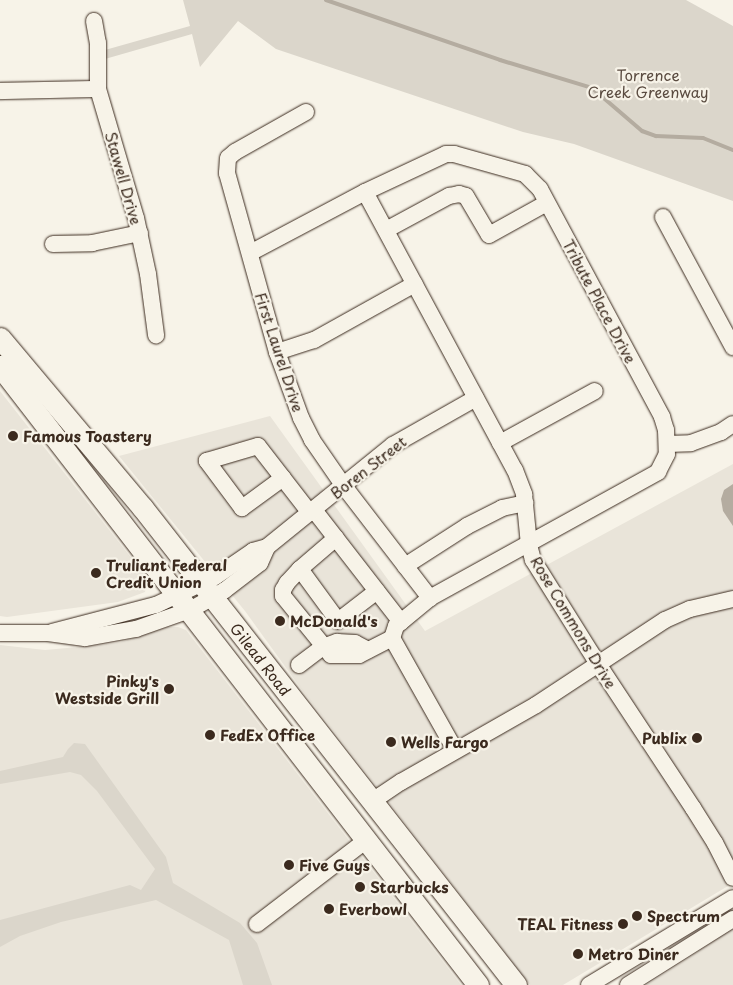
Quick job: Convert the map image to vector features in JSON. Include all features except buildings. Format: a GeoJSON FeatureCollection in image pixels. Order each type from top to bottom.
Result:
{"type":"FeatureCollection","features":[{"type":"Feature","properties":{"kind":"main road","name":"Gilead Road"},"geometry":{"type":"LineString","coordinates":[[0,338],[142,507],[516,985]]}},
{"type":"Feature","properties":{"kind":"main road","name":"Gilead Road"},"geometry":{"type":"LineString","coordinates":[[2,371],[184,602],[365,841],[478,985]]}},
{"type":"Feature","properties":{"kind":"main road"},"geometry":{"type":"LineString","coordinates":[[286,736],[349,802],[358,806],[371,802]]}},
{"type":"Feature","properties":{"kind":"street","name":"Stawell Drive"},"geometry":{"type":"LineString","coordinates":[[94,21],[98,43],[98,89],[140,233],[148,274],[156,335]]}},
{"type":"Feature","properties":{"kind":"street"},"geometry":{"type":"LineString","coordinates":[[0,91],[98,89]]}},
{"type":"Feature","properties":{"kind":"street","name":"First Laurel Drive"},"geometry":{"type":"LineString","coordinates":[[306,112],[235,152],[228,158],[227,173],[277,352],[300,418],[312,440],[343,485],[430,598]]}},
{"type":"Feature","properties":{"kind":"street","name":"Tribute Place Drive"},"geometry":{"type":"LineString","coordinates":[[250,253],[433,158],[454,154],[525,174],[534,181],[547,204],[662,417],[667,454],[658,472],[430,598],[401,622]]}},
{"type":"Feature","properties":{"kind":"street","name":"Rose Commons Drive"},"geometry":{"type":"LineString","coordinates":[[365,192],[515,470],[525,503],[529,545],[533,560],[598,664],[715,842],[733,878]]}},
{"type":"Feature","properties":{"kind":"street"},"geometry":{"type":"LineString","coordinates":[[386,230],[448,196],[458,194],[466,196],[490,235],[547,204]]}},
{"type":"Feature","properties":{"kind":"street"},"geometry":{"type":"LineString","coordinates":[[663,217],[733,346]]}},
{"type":"Feature","properties":{"kind":"street"},"geometry":{"type":"LineString","coordinates":[[53,244],[92,243],[140,233]]}},
{"type":"Feature","properties":{"kind":"street"},"geometry":{"type":"LineString","coordinates":[[277,352],[314,340],[415,284]]}},
{"type":"Feature","properties":{"kind":"street"},"geometry":{"type":"LineString","coordinates":[[500,443],[595,391]]}},
{"type":"Feature","properties":{"kind":"street","name":"Boren Street"},"geometry":{"type":"LineString","coordinates":[[0,633],[48,633],[84,638],[136,629],[260,563],[267,547],[393,444],[476,398]]}},
{"type":"Feature","properties":{"kind":"street"},"geometry":{"type":"LineString","coordinates":[[667,444],[691,443],[721,432],[733,424]]}},
{"type":"Feature","properties":{"kind":"street"},"geometry":{"type":"LineString","coordinates":[[283,478],[336,538],[401,622],[396,626],[392,638],[368,650],[355,643],[345,641],[324,647],[299,665]]}},
{"type":"Feature","properties":{"kind":"street"},"geometry":{"type":"LineString","coordinates":[[405,566],[467,526],[502,508],[525,503]]}},
{"type":"Feature","properties":{"kind":"street"},"geometry":{"type":"LineString","coordinates":[[324,647],[284,596],[283,590],[300,569],[336,538]]}},
{"type":"Feature","properties":{"kind":"street"},"geometry":{"type":"LineString","coordinates":[[300,569],[338,621],[377,591]]}},
{"type":"Feature","properties":{"kind":"street"},"geometry":{"type":"LineString","coordinates":[[371,802],[455,750],[536,705],[665,620],[690,609],[733,600]]}},
{"type":"Feature","properties":{"kind":"street"},"geometry":{"type":"LineString","coordinates":[[392,638],[455,750]]}},
{"type":"Feature","properties":{"kind":"street"},"geometry":{"type":"LineString","coordinates":[[257,924],[365,841]]}},
{"type":"Feature","properties":{"kind":"street"},"geometry":{"type":"LineString","coordinates":[[589,985],[733,898]]}},
{"type":"Feature","properties":{"kind":"street"},"geometry":{"type":"LineString","coordinates":[[628,985],[733,919]]}},
{"type":"Feature","properties":{"kind":"shaded area"},"geometry":{"type":"Polygon","coordinates":[[[0,391],[148,579],[145,592],[118,602],[7,617],[0,616],[0,391]]]}},
{"type":"Feature","properties":{"kind":"shaded area"},"geometry":{"type":"Polygon","coordinates":[[[270,416],[425,631],[733,464],[733,883],[563,985],[530,985],[302,690],[245,611],[119,456],[270,416]]]}},
{"type":"Feature","properties":{"kind":"shaded area"},"geometry":{"type":"Polygon","coordinates":[[[733,484],[733,526],[723,511],[721,499],[724,490],[733,484]]]}},
{"type":"Feature","properties":{"kind":"shaded area"},"geometry":{"type":"Polygon","coordinates":[[[167,627],[178,627],[186,630],[461,985],[0,985],[0,645],[45,650],[100,645],[121,642],[167,627]]]}},
{"type":"Feature","properties":{"kind":"shaded area"},"geometry":{"type":"Polygon","coordinates":[[[733,928],[733,985],[646,985],[681,963],[733,928]]]}},
{"type":"Feature","properties":{"kind":"green space","name":"Torrence Creek Greenway"},"geometry":{"type":"Polygon","coordinates":[[[183,0],[686,0],[733,26],[733,201],[574,144],[523,132],[276,49],[238,21],[200,67],[192,34],[105,59],[105,50],[190,26],[183,0]]]}},
{"type":"Feature","properties":{"kind":"green space"},"geometry":{"type":"Polygon","coordinates":[[[74,743],[85,744],[166,857],[173,883],[240,923],[257,943],[272,985],[243,985],[229,940],[156,900],[61,922],[20,936],[0,947],[0,920],[130,885],[141,890],[155,869],[97,791],[81,775],[70,772],[0,784],[0,771],[63,757],[74,743]]]}},
{"type":"Feature","properties":{"kind":"waterway"},"geometry":{"type":"LineString","coordinates":[[326,0],[500,60],[592,88],[642,131],[656,136],[703,138],[733,150]]}},
{"type":"Feature","properties":{"kind":"place","name":"Famous Toastery"},"geometry":{"type":"Point","coordinates":[13,436]}},
{"type":"Feature","properties":{"kind":"place","name":"Truliant Federal Credit Union"},"geometry":{"type":"Point","coordinates":[96,573]}},
{"type":"Feature","properties":{"kind":"place","name":"McDonald's"},"geometry":{"type":"Point","coordinates":[280,621]}},
{"type":"Feature","properties":{"kind":"place","name":"Pinky's Westside Grill"},"geometry":{"type":"Point","coordinates":[169,689]}},
{"type":"Feature","properties":{"kind":"place","name":"FedEx Office"},"geometry":{"type":"Point","coordinates":[210,735]}},
{"type":"Feature","properties":{"kind":"place","name":"Publix"},"geometry":{"type":"Point","coordinates":[697,738]}},
{"type":"Feature","properties":{"kind":"place","name":"Wells Fargo"},"geometry":{"type":"Point","coordinates":[391,742]}},
{"type":"Feature","properties":{"kind":"place","name":"Five Guys"},"geometry":{"type":"Point","coordinates":[289,865]}},
{"type":"Feature","properties":{"kind":"place","name":"Starbucks"},"geometry":{"type":"Point","coordinates":[360,887]}},
{"type":"Feature","properties":{"kind":"place","name":"Everbowl"},"geometry":{"type":"Point","coordinates":[329,909]}},
{"type":"Feature","properties":{"kind":"place","name":"Spectrum"},"geometry":{"type":"Point","coordinates":[637,916]}},
{"type":"Feature","properties":{"kind":"place","name":"TEAL Fitness"},"geometry":{"type":"Point","coordinates":[623,924]}},
{"type":"Feature","properties":{"kind":"place","name":"Metro Diner"},"geometry":{"type":"Point","coordinates":[578,954]}}]}
